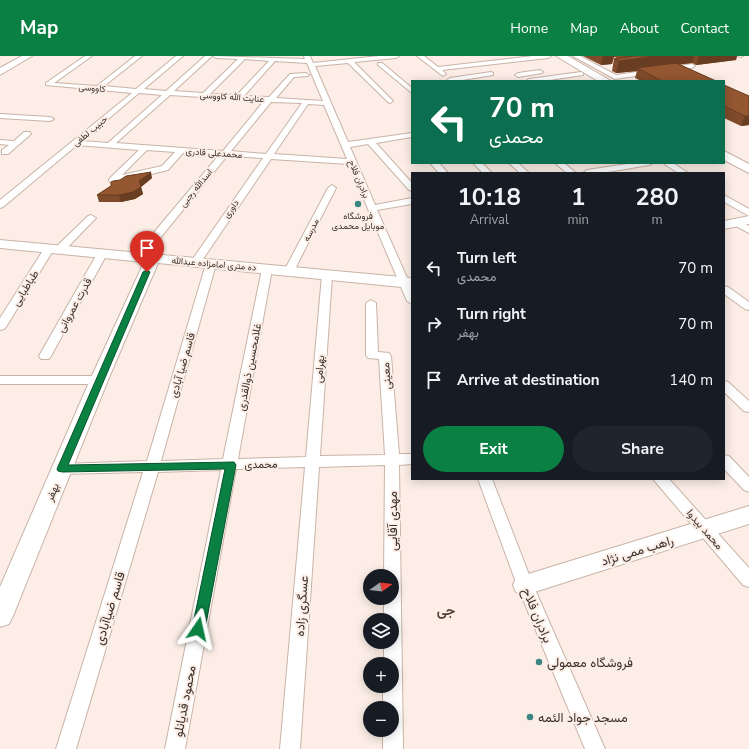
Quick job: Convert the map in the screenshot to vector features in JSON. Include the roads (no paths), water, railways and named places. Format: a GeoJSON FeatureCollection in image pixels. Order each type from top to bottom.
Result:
{"type":"FeatureCollection","features":[{"type":"Feature","properties":{"kind":"main road"},"geometry":{"type":"LineString","coordinates":[[548,56],[591,80]]}},
{"type":"Feature","properties":{"kind":"main road"},"geometry":{"type":"LineString","coordinates":[[561,56],[604,80]]}},
{"type":"Feature","properties":{"kind":"main road"},"geometry":{"type":"LineString","coordinates":[[725,147],[749,160]]}},
{"type":"Feature","properties":{"kind":"main road"},"geometry":{"type":"LineString","coordinates":[[725,156],[749,169]]}},
{"type":"Feature","properties":{"kind":"street"},"geometry":{"type":"LineString","coordinates":[[0,72],[28,56]]}},
{"type":"Feature","properties":{"kind":"street","name":"کاووسی"},"geometry":{"type":"LineString","coordinates":[[88,56],[48,84],[99,87],[105,89],[138,92]]}},
{"type":"Feature","properties":{"kind":"street"},"geometry":{"type":"LineString","coordinates":[[99,87],[140,56]]}},
{"type":"Feature","properties":{"kind":"street","name":"حبیب لطفی"},"geometry":{"type":"LineString","coordinates":[[0,205],[180,56]]}},
{"type":"Feature","properties":{"kind":"street"},"geometry":{"type":"LineString","coordinates":[[110,145],[209,56]]}},
{"type":"Feature","properties":{"kind":"street"},"geometry":{"type":"LineString","coordinates":[[216,56],[309,61],[396,56]]}},
{"type":"Feature","properties":{"kind":"street"},"geometry":{"type":"LineString","coordinates":[[420,56],[451,80],[491,74],[477,64]]}},
{"type":"Feature","properties":{"kind":"street"},"geometry":{"type":"LineString","coordinates":[[437,69],[548,56]]}},
{"type":"Feature","properties":{"kind":"street"},"geometry":{"type":"LineString","coordinates":[[576,56],[615,77],[692,66],[681,61]]}},
{"type":"Feature","properties":{"kind":"street"},"geometry":{"type":"LineString","coordinates":[[204,96],[244,57]]}},
{"type":"Feature","properties":{"kind":"street"},"geometry":{"type":"LineString","coordinates":[[238,98],[274,59]]}},
{"type":"Feature","properties":{"kind":"street"},"geometry":{"type":"LineString","coordinates":[[347,59],[390,101]]}},
{"type":"Feature","properties":{"kind":"street"},"geometry":{"type":"LineString","coordinates":[[585,61],[600,59]]}},
{"type":"Feature","properties":{"kind":"street","name":"برادران فلاح"},"geometry":{"type":"LineString","coordinates":[[309,61],[372,208],[408,282],[411,296]]}},
{"type":"Feature","properties":{"kind":"street"},"geometry":{"type":"LineString","coordinates":[[380,64],[411,90]]}},
{"type":"Feature","properties":{"kind":"street"},"geometry":{"type":"LineString","coordinates":[[655,64],[666,69]]}},
{"type":"Feature","properties":{"kind":"street"},"geometry":{"type":"LineString","coordinates":[[600,69],[608,68]]}},
{"type":"Feature","properties":{"kind":"street"},"geometry":{"type":"LineString","coordinates":[[629,68],[639,73]]}},
{"type":"Feature","properties":{"kind":"street"},"geometry":{"type":"LineString","coordinates":[[518,75],[548,71]]}},
{"type":"Feature","properties":{"kind":"street"},"geometry":{"type":"LineString","coordinates":[[536,80],[581,74]]}},
{"type":"Feature","properties":{"kind":"street","name":"اسدالله رجبی"},"geometry":{"type":"LineString","coordinates":[[146,258],[225,153],[269,100],[292,75],[306,75]]}},
{"type":"Feature","properties":{"kind":"street","name":"عنایت‌ الله کاووسی"},"geometry":{"type":"LineString","coordinates":[[138,92],[327,103]]}},
{"type":"Feature","properties":{"kind":"street"},"geometry":{"type":"LineString","coordinates":[[268,156],[306,102]]}},
{"type":"Feature","properties":{"kind":"street"},"geometry":{"type":"LineString","coordinates":[[0,116],[50,119]]}},
{"type":"Feature","properties":{"kind":"street"},"geometry":{"type":"LineString","coordinates":[[5,152],[27,134]]}},
{"type":"Feature","properties":{"kind":"street"},"geometry":{"type":"LineString","coordinates":[[345,145],[410,137]]}},
{"type":"Feature","properties":{"kind":"street"},"geometry":{"type":"LineString","coordinates":[[0,142],[16,143]]}},
{"type":"Feature","properties":{"kind":"street"},"geometry":{"type":"LineString","coordinates":[[370,142],[411,187]]}},
{"type":"Feature","properties":{"kind":"street","name":"محمدعلی قادری"},"geometry":{"type":"LineString","coordinates":[[76,143],[352,162]]}},
{"type":"Feature","properties":{"kind":"street"},"geometry":{"type":"LineString","coordinates":[[145,148],[113,180],[165,168],[181,150]]}},
{"type":"Feature","properties":{"kind":"street","name":"داوری"},"geometry":{"type":"LineString","coordinates":[[195,262],[268,156]]}},
{"type":"Feature","properties":{"kind":"street"},"geometry":{"type":"LineString","coordinates":[[435,164],[443,172]]}},
{"type":"Feature","properties":{"kind":"street"},"geometry":{"type":"LineString","coordinates":[[477,164],[487,172]]}},
{"type":"Feature","properties":{"kind":"street"},"geometry":{"type":"LineString","coordinates":[[514,164],[524,172]]}},
{"type":"Feature","properties":{"kind":"street"},"geometry":{"type":"LineString","coordinates":[[560,164],[571,172]]}},
{"type":"Feature","properties":{"kind":"street"},"geometry":{"type":"LineString","coordinates":[[592,172],[637,164]]}},
{"type":"Feature","properties":{"kind":"street"},"geometry":{"type":"LineString","coordinates":[[670,164],[682,172]]}},
{"type":"Feature","properties":{"kind":"street"},"geometry":{"type":"LineString","coordinates":[[625,165],[636,172]]}},
{"type":"Feature","properties":{"kind":"street","name":"مدرسه"},"geometry":{"type":"LineString","coordinates":[[290,272],[332,188]]}},
{"type":"Feature","properties":{"kind":"street"},"geometry":{"type":"LineString","coordinates":[[725,199],[749,213]]}},
{"type":"Feature","properties":{"kind":"street"},"geometry":{"type":"LineString","coordinates":[[372,208],[411,201]]}},
{"type":"Feature","properties":{"kind":"street","name":"طباطبایی"},"geometry":{"type":"LineString","coordinates":[[0,327],[54,250],[91,218]]}},
{"type":"Feature","properties":{"kind":"street"},"geometry":{"type":"LineString","coordinates":[[737,223],[749,230]]}},
{"type":"Feature","properties":{"kind":"street","name":"ده متری امامزاده عبدالله"},"geometry":{"type":"LineString","coordinates":[[0,244],[408,282]]}},
{"type":"Feature","properties":{"kind":"street","name":"قدرت عمروانی"},"geometry":{"type":"LineString","coordinates":[[46,356],[102,254]]}},
{"type":"Feature","properties":{"kind":"street","name":"بهفر"},"geometry":{"type":"LineString","coordinates":[[1,610],[99,380],[146,258]]}},
{"type":"Feature","properties":{"kind":"street","name":"قاسم ضیا آبادی"},"geometry":{"type":"LineString","coordinates":[[152,466],[211,264]]}},
{"type":"Feature","properties":{"kind":"street","name":"غلامحسین ذوالقدری"},"geometry":{"type":"LineString","coordinates":[[231,465],[267,269]]}},
{"type":"Feature","properties":{"kind":"street","name":"بهرامی"},"geometry":{"type":"LineString","coordinates":[[312,463],[327,275]]}},
{"type":"Feature","properties":{"kind":"street"},"geometry":{"type":"LineString","coordinates":[[725,289],[749,307]]}},
{"type":"Feature","properties":{"kind":"street","name":"معینی"},"geometry":{"type":"LineString","coordinates":[[371,303],[372,355],[385,356],[392,461]]}},
{"type":"Feature","properties":{"kind":"street"},"geometry":{"type":"LineString","coordinates":[[0,380],[99,380]]}},
{"type":"Feature","properties":{"kind":"street"},"geometry":{"type":"LineString","coordinates":[[725,386],[749,408]]}},
{"type":"Feature","properties":{"kind":"street","name":"محمدی"},"geometry":{"type":"LineString","coordinates":[[62,469],[392,461],[411,459]]}},
{"type":"Feature","properties":{"kind":"street","name":"مهدی آقایی"},"geometry":{"type":"LineString","coordinates":[[392,461],[393,749]]}},
{"type":"Feature","properties":{"kind":"street"},"geometry":{"type":"LineString","coordinates":[[725,461],[749,486]]}},
{"type":"Feature","properties":{"kind":"street","name":"عسگری زاده"},"geometry":{"type":"LineString","coordinates":[[290,749],[312,463]]}},
{"type":"Feature","properties":{"kind":"street","name":"محمود قدیانلو"},"geometry":{"type":"LineString","coordinates":[[175,749],[231,465]]}},
{"type":"Feature","properties":{"kind":"street","name":"قاسم ضیاآبادی"},"geometry":{"type":"LineString","coordinates":[[66,749],[152,466]]}},
{"type":"Feature","properties":{"kind":"street","name":"برادران فلاح"},"geometry":{"type":"LineString","coordinates":[[485,480],[525,585],[595,749]]}},
{"type":"Feature","properties":{"kind":"street","name":"محمد بیدوا"},"geometry":{"type":"LineString","coordinates":[[661,480],[749,580]]}},
{"type":"Feature","properties":{"kind":"street","name":"راهب ممی نژاد"},"geometry":{"type":"LineString","coordinates":[[525,585],[749,515]]}},
{"type":"Feature","properties":{"kind":"place","name":"فروشگاه موبایل محمدی"},"geometry":{"type":"Point","coordinates":[358,204]}},
{"type":"Feature","properties":{"kind":"place","name":"فروشگاه معمولی"},"geometry":{"type":"Point","coordinates":[539,662]}},
{"type":"Feature","properties":{"kind":"place","name":"مسجد جواد الئمه"},"geometry":{"type":"Point","coordinates":[530,717]}},
{"type":"Feature","properties":{"kind":"district","name":"جی"},"geometry":{"type":"Point","coordinates":[446,610]}}]}
